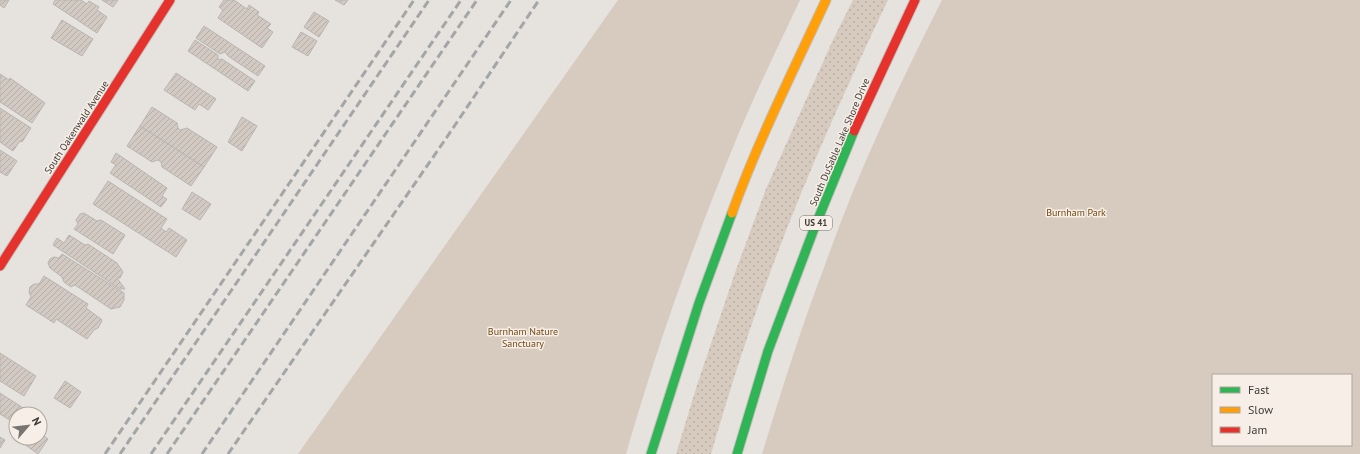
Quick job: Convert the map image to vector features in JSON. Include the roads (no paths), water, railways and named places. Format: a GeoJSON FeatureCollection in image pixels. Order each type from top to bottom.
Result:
{"type":"FeatureCollection","features":[{"type":"Feature","properties":{"kind":"main road","name":"South Oakenwald Avenue"},"geometry":{"type":"LineString","coordinates":[[0,266],[170,0]]}},
{"type":"Feature","properties":{"kind":"main road"},"geometry":{"type":"LineString","coordinates":[[651,454],[698,303],[740,190],[826,0]]}},
{"type":"Feature","properties":{"kind":"main road","name":"South DuSable Lake Shore Drive"},"geometry":{"type":"LineString","coordinates":[[737,454],[768,351],[814,229],[857,124],[915,0]]}},
{"type":"Feature","properties":{"kind":"railway"},"geometry":{"type":"LineString","coordinates":[[105,454],[414,0]]}},
{"type":"Feature","properties":{"kind":"railway"},"geometry":{"type":"LineString","coordinates":[[120,454],[429,0]]}},
{"type":"Feature","properties":{"kind":"railway"},"geometry":{"type":"LineString","coordinates":[[151,454],[461,0]]}},
{"type":"Feature","properties":{"kind":"railway"},"geometry":{"type":"LineString","coordinates":[[167,454],[477,0]]}},
{"type":"Feature","properties":{"kind":"railway"},"geometry":{"type":"LineString","coordinates":[[202,454],[511,0]]}},
{"type":"Feature","properties":{"kind":"railway"},"geometry":{"type":"LineString","coordinates":[[228,454],[447,137],[539,0]]}},
{"type":"Feature","properties":{"kind":"park label","name":"Burnham Park"},"geometry":{"type":"Point","coordinates":[1076,212]}},
{"type":"Feature","properties":{"kind":"park label","name":"Burnham Nature Sanctuary"},"geometry":{"type":"Point","coordinates":[523,336]}}]}
